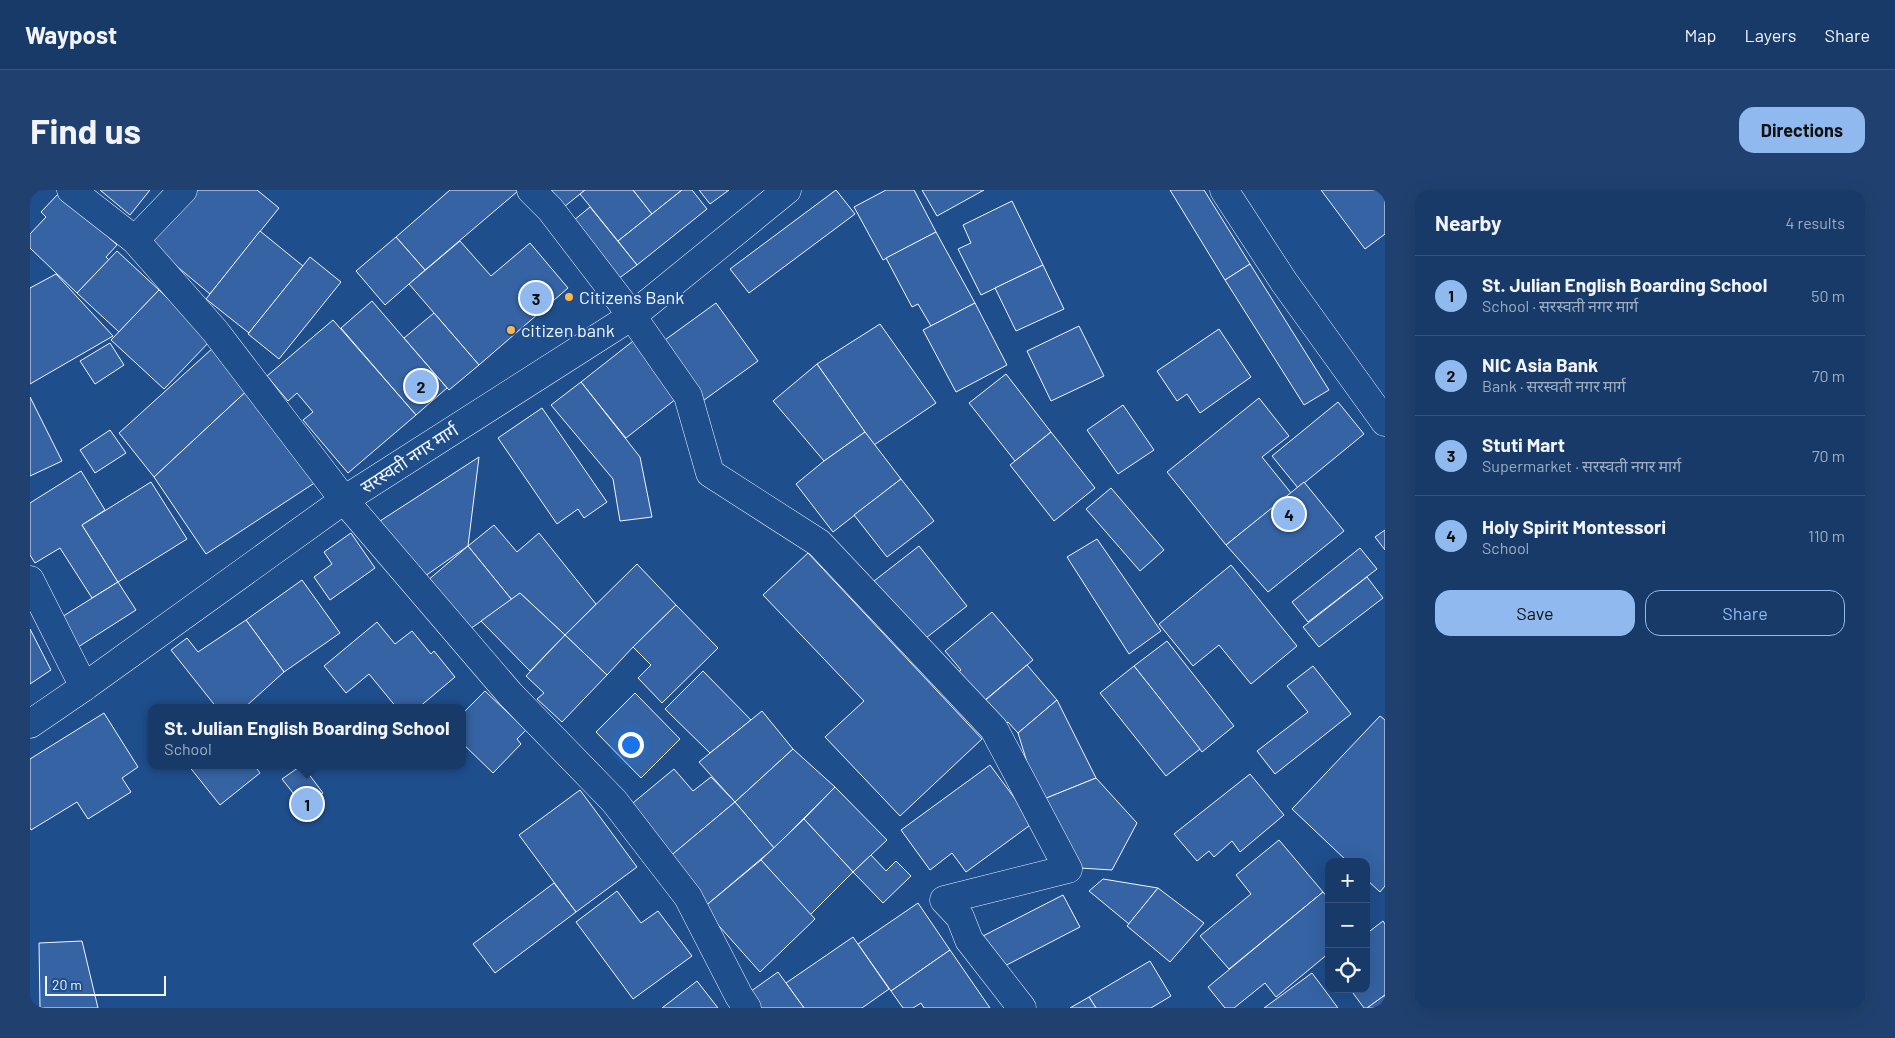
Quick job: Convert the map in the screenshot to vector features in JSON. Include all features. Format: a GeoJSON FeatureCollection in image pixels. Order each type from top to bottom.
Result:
{"type":"FeatureCollection","features":[{"type":"Feature","properties":{"kind":"street"},"geometry":{"type":"LineString","coordinates":[[71,190],[135,240],[215,331],[344,500],[510,694],[614,801],[688,897],[747,1008]]}},
{"type":"Feature","properties":{"kind":"street"},"geometry":{"type":"LineString","coordinates":[[135,240],[183,190]]}},
{"type":"Feature","properties":{"kind":"street"},"geometry":{"type":"LineString","coordinates":[[531,190],[550,209],[632,316],[688,396],[710,473],[818,543],[994,729],[1068,869],[944,900],[960,917],[969,940],[1022,1008]]}},
{"type":"Feature","properties":{"kind":"street","name":"सरस्वती नगर मार्ग"},"geometry":{"type":"LineString","coordinates":[[30,724],[344,500],[632,316],[786,190]]}},
{"type":"Feature","properties":{"kind":"street"},"geometry":{"type":"LineString","coordinates":[[1224,190],[1284,282],[1385,422]]}},
{"type":"Feature","properties":{"kind":"street"},"geometry":{"type":"LineString","coordinates":[[30,580],[84,687]]}},
{"type":"Feature","properties":{"kind":"building"},"geometry":{"type":"Polygon","coordinates":[[[100,190],[150,190],[130,215],[100,190]]]}},
{"type":"Feature","properties":{"kind":"building"},"geometry":{"type":"Polygon","coordinates":[[[193,190],[257,190],[279,208],[210,294],[150,244],[193,190]]]}},
{"type":"Feature","properties":{"kind":"building"},"geometry":{"type":"Polygon","coordinates":[[[450,190],[518,191],[425,270],[396,237],[450,190]]]}},
{"type":"Feature","properties":{"kind":"building"},"geometry":{"type":"Polygon","coordinates":[[[551,190],[585,190],[564,207],[551,190]]]}},
{"type":"Feature","properties":{"kind":"building"},"geometry":{"type":"Polygon","coordinates":[[[585,190],[633,190],[652,214],[618,241],[580,194],[585,190]]]}},
{"type":"Feature","properties":{"kind":"building"},"geometry":{"type":"Polygon","coordinates":[[[633,190],[682,190],[652,214],[633,190]]]}},
{"type":"Feature","properties":{"kind":"building"},"geometry":{"type":"Polygon","coordinates":[[[682,190],[692,190],[707,209],[637,265],[618,241],[682,190]]]}},
{"type":"Feature","properties":{"kind":"building"},"geometry":{"type":"Polygon","coordinates":[[[699,190],[729,190],[710,204],[699,190]]]}},
{"type":"Feature","properties":{"kind":"building"},"geometry":{"type":"Polygon","coordinates":[[[836,190],[855,214],[749,293],[730,269],[836,190]]]}},
{"type":"Feature","properties":{"kind":"building"},"geometry":{"type":"Polygon","coordinates":[[[886,190],[914,190],[936,232],[883,260],[854,207],[886,190]]]}},
{"type":"Feature","properties":{"kind":"building"},"geometry":{"type":"Polygon","coordinates":[[[922,190],[984,190],[937,216],[922,190]]]}},
{"type":"Feature","properties":{"kind":"building"},"geometry":{"type":"Polygon","coordinates":[[[1170,190],[1204,190],[1250,264],[1225,280],[1170,190]]]}},
{"type":"Feature","properties":{"kind":"building"},"geometry":{"type":"Polygon","coordinates":[[[1321,190],[1385,190],[1385,234],[1365,249],[1321,190]]]}},
{"type":"Feature","properties":{"kind":"building"},"geometry":{"type":"Polygon","coordinates":[[[60,192],[117,245],[106,257],[109,260],[77,293],[30,248],[30,234],[46,217],[41,212],[60,192]]]}},
{"type":"Feature","properties":{"kind":"building"},"geometry":{"type":"Polygon","coordinates":[[[1012,201],[1043,265],[981,295],[958,249],[971,243],[963,225],[1012,201]]]}},
{"type":"Feature","properties":{"kind":"building"},"geometry":{"type":"Polygon","coordinates":[[[590,207],[637,265],[614,282],[568,225],[590,207]]]}},
{"type":"Feature","properties":{"kind":"building"},"geometry":{"type":"Polygon","coordinates":[[[260,231],[303,266],[249,333],[206,299],[260,231]]]}},
{"type":"Feature","properties":{"kind":"building"},"geometry":{"type":"Polygon","coordinates":[[[936,232],[975,303],[931,326],[918,304],[912,307],[886,258],[936,232]]]}},
{"type":"Feature","properties":{"kind":"building"},"geometry":{"type":"Polygon","coordinates":[[[396,237],[425,270],[385,305],[356,271],[396,237]]]}},
{"type":"Feature","properties":{"kind":"building"},"geometry":{"type":"Polygon","coordinates":[[[460,241],[491,276],[530,243],[568,288],[479,365],[409,284],[460,241]]]}},
{"type":"Feature","properties":{"kind":"building"},"geometry":{"type":"Polygon","coordinates":[[[117,251],[159,290],[119,332],[77,293],[117,251]]]}},
{"type":"Feature","properties":{"kind":"building"},"geometry":{"type":"Polygon","coordinates":[[[310,257],[341,282],[279,359],[248,334],[310,257]]]}},
{"type":"Feature","properties":{"kind":"building"},"geometry":{"type":"Polygon","coordinates":[[[1250,264],[1329,390],[1304,405],[1225,280],[1250,264]]]}},
{"type":"Feature","properties":{"kind":"building"},"geometry":{"type":"Polygon","coordinates":[[[1043,265],[1064,309],[1016,331],[995,288],[1043,265]]]}},
{"type":"Feature","properties":{"kind":"building"},"geometry":{"type":"Polygon","coordinates":[[[56,274],[113,336],[30,384],[30,288],[56,274]]]}},
{"type":"Feature","properties":{"kind":"building"},"geometry":{"type":"Polygon","coordinates":[[[159,290],[211,340],[164,389],[111,340],[159,290]]]}},
{"type":"Feature","properties":{"kind":"building"},"geometry":{"type":"Polygon","coordinates":[[[372,301],[447,388],[416,415],[341,328],[372,301]]]}},
{"type":"Feature","properties":{"kind":"building"},"geometry":{"type":"Polygon","coordinates":[[[716,303],[758,361],[700,403],[658,345],[716,303]]]}},
{"type":"Feature","properties":{"kind":"building"},"geometry":{"type":"Polygon","coordinates":[[[975,303],[1007,365],[956,392],[923,330],[975,303]]]}},
{"type":"Feature","properties":{"kind":"building"},"geometry":{"type":"Polygon","coordinates":[[[434,313],[479,365],[449,390],[404,338],[434,313]]]}},
{"type":"Feature","properties":{"kind":"building"},"geometry":{"type":"Polygon","coordinates":[[[333,320],[416,415],[348,473],[303,420],[313,412],[297,393],[288,401],[267,376],[333,320]]]}},
{"type":"Feature","properties":{"kind":"building"},"geometry":{"type":"Polygon","coordinates":[[[880,324],[936,403],[874,445],[817,364],[880,324]]]}},
{"type":"Feature","properties":{"kind":"building"},"geometry":{"type":"Polygon","coordinates":[[[1079,326],[1104,376],[1051,401],[1027,351],[1079,326]]]}},
{"type":"Feature","properties":{"kind":"building"},"geometry":{"type":"Polygon","coordinates":[[[1219,329],[1251,377],[1200,413],[1187,394],[1177,401],[1157,371],[1219,329]]]}},
{"type":"Feature","properties":{"kind":"building"},"geometry":{"type":"Polygon","coordinates":[[[637,338],[681,395],[626,438],[581,382],[637,338]]]}},
{"type":"Feature","properties":{"kind":"building"},"geometry":{"type":"Polygon","coordinates":[[[110,343],[124,365],[95,384],[80,361],[110,343]]]}},
{"type":"Feature","properties":{"kind":"building"},"geometry":{"type":"Polygon","coordinates":[[[214,347],[252,386],[154,477],[119,433],[214,347]]]}},
{"type":"Feature","properties":{"kind":"building"},"geometry":{"type":"Polygon","coordinates":[[[817,364],[865,432],[824,461],[773,401],[817,364]]]}},
{"type":"Feature","properties":{"kind":"building"},"geometry":{"type":"Polygon","coordinates":[[[1006,374],[1051,432],[1015,461],[969,403],[1006,374]]]}},
{"type":"Feature","properties":{"kind":"building"},"geometry":{"type":"Polygon","coordinates":[[[581,382],[640,457],[652,517],[620,521],[613,479],[551,405],[581,382]]]}},
{"type":"Feature","properties":{"kind":"building"},"geometry":{"type":"Polygon","coordinates":[[[252,386],[319,480],[206,554],[154,477],[252,386]]]}},
{"type":"Feature","properties":{"kind":"building"},"geometry":{"type":"Polygon","coordinates":[[[30,397],[62,461],[30,476],[30,397]]]}},
{"type":"Feature","properties":{"kind":"building"},"geometry":{"type":"Polygon","coordinates":[[[1259,398],[1289,436],[1262,457],[1291,493],[1226,545],[1167,472],[1259,398]]]}},
{"type":"Feature","properties":{"kind":"building"},"geometry":{"type":"Polygon","coordinates":[[[1338,402],[1364,434],[1298,488],[1272,456],[1338,402]]]}},
{"type":"Feature","properties":{"kind":"building"},"geometry":{"type":"Polygon","coordinates":[[[1123,405],[1154,450],[1118,474],[1087,430],[1123,405]]]}},
{"type":"Feature","properties":{"kind":"building"},"geometry":{"type":"Polygon","coordinates":[[[542,408],[607,502],[584,518],[578,509],[557,524],[498,438],[542,408]]]}},
{"type":"Feature","properties":{"kind":"building"},"geometry":{"type":"Polygon","coordinates":[[[110,430],[126,453],[95,473],[80,450],[110,430]]]}},
{"type":"Feature","properties":{"kind":"building"},"geometry":{"type":"Polygon","coordinates":[[[865,432],[901,479],[833,532],[796,484],[824,461],[865,432]]]}},
{"type":"Feature","properties":{"kind":"building"},"geometry":{"type":"Polygon","coordinates":[[[1051,432],[1095,488],[1054,521],[1010,465],[1051,432]]]}},
{"type":"Feature","properties":{"kind":"building"},"geometry":{"type":"Polygon","coordinates":[[[479,457],[468,546],[418,581],[380,521],[479,457]]]}},
{"type":"Feature","properties":{"kind":"building"},"geometry":{"type":"Polygon","coordinates":[[[81,471],[105,510],[82,525],[118,582],[92,598],[60,548],[35,563],[30,555],[30,503],[81,471]]]}},
{"type":"Feature","properties":{"kind":"building"},"geometry":{"type":"Polygon","coordinates":[[[901,479],[934,521],[887,557],[854,515],[901,479]]]}},
{"type":"Feature","properties":{"kind":"building"},"geometry":{"type":"Polygon","coordinates":[[[151,482],[187,539],[118,582],[82,525],[151,482]]]}},
{"type":"Feature","properties":{"kind":"building"},"geometry":{"type":"Polygon","coordinates":[[[1304,482],[1344,531],[1268,592],[1226,545],[1304,482]]]}},
{"type":"Feature","properties":{"kind":"building"},"geometry":{"type":"Polygon","coordinates":[[[1111,488],[1164,550],[1140,571],[1086,509],[1111,488]]]}},
{"type":"Feature","properties":{"kind":"building"},"geometry":{"type":"Polygon","coordinates":[[[494,525],[517,552],[539,533],[596,604],[565,635],[520,593],[512,600],[468,546],[494,525]]]}},
{"type":"Feature","properties":{"kind":"building"},"geometry":{"type":"Polygon","coordinates":[[[1385,530],[1385,550],[1375,537],[1385,530]]]}},
{"type":"Feature","properties":{"kind":"building"},"geometry":{"type":"Polygon","coordinates":[[[351,533],[375,568],[330,600],[314,577],[332,564],[324,552],[351,533]]]}},
{"type":"Feature","properties":{"kind":"building"},"geometry":{"type":"Polygon","coordinates":[[[1097,539],[1161,631],[1129,654],[1067,557],[1097,539]]]}},
{"type":"Feature","properties":{"kind":"building"},"geometry":{"type":"Polygon","coordinates":[[[468,546],[512,600],[467,631],[427,581],[468,546]]]}},
{"type":"Feature","properties":{"kind":"building"},"geometry":{"type":"Polygon","coordinates":[[[919,546],[967,606],[922,641],[874,581],[919,546]]]}},
{"type":"Feature","properties":{"kind":"building"},"geometry":{"type":"Polygon","coordinates":[[[1360,548],[1377,569],[1308,622],[1292,602],[1360,548]]]}},
{"type":"Feature","properties":{"kind":"building"},"geometry":{"type":"Polygon","coordinates":[[[808,553],[982,739],[900,816],[825,737],[864,701],[763,595],[808,553]]]}},
{"type":"Feature","properties":{"kind":"building"},"geometry":{"type":"Polygon","coordinates":[[[637,564],[676,605],[607,675],[565,635],[637,564]]]}},
{"type":"Feature","properties":{"kind":"building"},"geometry":{"type":"Polygon","coordinates":[[[1231,565],[1297,646],[1251,684],[1219,645],[1193,666],[1159,624],[1231,565]]]}},
{"type":"Feature","properties":{"kind":"building"},"geometry":{"type":"Polygon","coordinates":[[[1367,577],[1383,598],[1319,647],[1303,627],[1367,577]]]}},
{"type":"Feature","properties":{"kind":"building"},"geometry":{"type":"Polygon","coordinates":[[[302,580],[340,633],[284,672],[246,620],[302,580]]]}},
{"type":"Feature","properties":{"kind":"building"},"geometry":{"type":"Polygon","coordinates":[[[118,582],[136,610],[75,649],[57,620],[118,582]]]}},
{"type":"Feature","properties":{"kind":"building"},"geometry":{"type":"Polygon","coordinates":[[[520,593],[565,635],[530,671],[481,621],[520,593]]]}},
{"type":"Feature","properties":{"kind":"building"},"geometry":{"type":"Polygon","coordinates":[[[676,605],[718,648],[662,703],[638,678],[651,665],[633,647],[676,605]]]}},
{"type":"Feature","properties":{"kind":"building"},"geometry":{"type":"Polygon","coordinates":[[[992,612],[1033,660],[979,705],[954,676],[961,670],[945,651],[992,612]]]}},
{"type":"Feature","properties":{"kind":"building"},"geometry":{"type":"Polygon","coordinates":[[[246,620],[284,672],[248,704],[214,704],[171,650],[187,638],[198,652],[246,620]]]}},
{"type":"Feature","properties":{"kind":"building"},"geometry":{"type":"Polygon","coordinates":[[[377,622],[395,644],[412,631],[431,654],[434,651],[455,677],[423,704],[394,704],[369,674],[346,693],[324,666],[377,622]]]}},
{"type":"Feature","properties":{"kind":"building"},"geometry":{"type":"Polygon","coordinates":[[[30,629],[51,670],[30,684],[30,629]]]}},
{"type":"Feature","properties":{"kind":"building"},"geometry":{"type":"Polygon","coordinates":[[[565,635],[607,675],[562,722],[537,699],[544,693],[526,676],[565,635]]]}},
{"type":"Feature","properties":{"kind":"building"},"geometry":{"type":"Polygon","coordinates":[[[1167,641],[1234,726],[1202,752],[1134,666],[1167,641]]]}},
{"type":"Feature","properties":{"kind":"building"},"geometry":{"type":"Polygon","coordinates":[[[1027,665],[1057,700],[1018,733],[1008,722],[1000,728],[981,704],[1027,665]]]}},
{"type":"Feature","properties":{"kind":"building"},"geometry":{"type":"Polygon","coordinates":[[[1134,666],[1200,749],[1166,776],[1100,693],[1134,666]]]}},
{"type":"Feature","properties":{"kind":"building"},"geometry":{"type":"Polygon","coordinates":[[[1313,666],[1351,714],[1275,774],[1257,751],[1308,712],[1287,686],[1313,666]]]}},
{"type":"Feature","properties":{"kind":"building"},"geometry":{"type":"Polygon","coordinates":[[[703,671],[751,720],[710,753],[665,709],[703,671]]]}},
{"type":"Feature","properties":{"kind":"building"},"geometry":{"type":"Polygon","coordinates":[[[485,691],[526,730],[517,739],[521,744],[493,773],[466,747],[466,710],[485,691]]]}},
{"type":"Feature","properties":{"kind":"building"},"geometry":{"type":"Polygon","coordinates":[[[635,693],[680,739],[641,778],[596,732],[635,693]]]}},
{"type":"Feature","properties":{"kind":"building"},"geometry":{"type":"Polygon","coordinates":[[[1057,700],[1096,778],[1039,801],[1018,733],[1057,700]]]}},
{"type":"Feature","properties":{"kind":"building"},"geometry":{"type":"Polygon","coordinates":[[[762,711],[793,749],[735,802],[699,762],[762,711]]]}},
{"type":"Feature","properties":{"kind":"building"},"geometry":{"type":"Polygon","coordinates":[[[104,713],[138,767],[122,778],[131,792],[88,819],[77,802],[31,830],[30,759],[104,713]]]}},
{"type":"Feature","properties":{"kind":"building"},"geometry":{"type":"Polygon","coordinates":[[[1380,716],[1385,720],[1385,886],[1380,892],[1370,883],[1370,858],[1344,858],[1292,809],[1380,716]]]}},
{"type":"Feature","properties":{"kind":"building"},"geometry":{"type":"Polygon","coordinates":[[[793,749],[835,787],[774,848],[735,802],[793,749]]]}},
{"type":"Feature","properties":{"kind":"building"},"geometry":{"type":"Polygon","coordinates":[[[990,765],[1033,823],[966,872],[952,853],[930,870],[901,830],[990,765]]]}},
{"type":"Feature","properties":{"kind":"building"},"geometry":{"type":"Polygon","coordinates":[[[191,769],[257,769],[260,773],[220,805],[191,769]]]}},
{"type":"Feature","properties":{"kind":"building"},"geometry":{"type":"Polygon","coordinates":[[[296,769],[305,769],[323,793],[304,807],[282,779],[296,769]]]}},
{"type":"Feature","properties":{"kind":"building"},"geometry":{"type":"Polygon","coordinates":[[[674,769],[693,791],[711,777],[735,802],[672,855],[628,807],[674,769]]]}},
{"type":"Feature","properties":{"kind":"building"},"geometry":{"type":"Polygon","coordinates":[[[1250,774],[1284,815],[1240,852],[1232,841],[1214,857],[1209,851],[1197,861],[1174,834],[1250,774]]]}},
{"type":"Feature","properties":{"kind":"building"},"geometry":{"type":"Polygon","coordinates":[[[1096,778],[1137,823],[1112,870],[1080,868],[1039,801],[1096,778]]]}},
{"type":"Feature","properties":{"kind":"building"},"geometry":{"type":"Polygon","coordinates":[[[835,787],[887,840],[853,872],[804,819],[835,787]]]}},
{"type":"Feature","properties":{"kind":"building"},"geometry":{"type":"Polygon","coordinates":[[[580,790],[637,867],[576,912],[519,835],[580,790]]]}},
{"type":"Feature","properties":{"kind":"building"},"geometry":{"type":"Polygon","coordinates":[[[735,802],[774,848],[703,908],[668,858],[735,802]]]}},
{"type":"Feature","properties":{"kind":"building"},"geometry":{"type":"Polygon","coordinates":[[[804,819],[853,872],[810,915],[761,860],[804,819]]]}},
{"type":"Feature","properties":{"kind":"building"},"geometry":{"type":"Polygon","coordinates":[[[1279,840],[1323,892],[1229,969],[1200,936],[1251,894],[1236,875],[1279,840]]]}},
{"type":"Feature","properties":{"kind":"building"},"geometry":{"type":"Polygon","coordinates":[[[871,855],[886,871],[896,861],[911,876],[883,903],[853,872],[871,855]]]}},
{"type":"Feature","properties":{"kind":"building"},"geometry":{"type":"Polygon","coordinates":[[[761,860],[815,919],[760,972],[703,908],[761,860]]]}},
{"type":"Feature","properties":{"kind":"building"},"geometry":{"type":"Polygon","coordinates":[[[1103,879],[1158,888],[1129,924],[1089,891],[1103,879]]]}},
{"type":"Feature","properties":{"kind":"building"},"geometry":{"type":"Polygon","coordinates":[[[554,883],[576,912],[495,973],[473,944],[554,883]]]}},
{"type":"Feature","properties":{"kind":"building"},"geometry":{"type":"Polygon","coordinates":[[[1158,888],[1204,923],[1170,962],[1127,926],[1158,888]]]}},
{"type":"Feature","properties":{"kind":"building"},"geometry":{"type":"Polygon","coordinates":[[[617,891],[641,923],[658,911],[692,956],[633,999],[576,922],[617,891]]]}},
{"type":"Feature","properties":{"kind":"building"},"geometry":{"type":"Polygon","coordinates":[[[1323,892],[1325,894],[1325,956],[1276,997],[1265,983],[1234,1008],[1225,1008],[1208,987],[1323,892]]]}},
{"type":"Feature","properties":{"kind":"building"},"geometry":{"type":"Polygon","coordinates":[[[1063,895],[1080,927],[997,970],[981,937],[1063,895]]]}},
{"type":"Feature","properties":{"kind":"building"},"geometry":{"type":"Polygon","coordinates":[[[918,903],[950,950],[891,991],[858,944],[918,903]]]}},
{"type":"Feature","properties":{"kind":"building"},"geometry":{"type":"Polygon","coordinates":[[[1383,921],[1385,924],[1385,995],[1367,1008],[1364,1008],[1353,993],[1370,993],[1370,931],[1383,921]]]}},
{"type":"Feature","properties":{"kind":"building"},"geometry":{"type":"Polygon","coordinates":[[[853,937],[889,989],[862,1008],[804,1008],[786,983],[853,937]]]}},
{"type":"Feature","properties":{"kind":"building"},"geometry":{"type":"Polygon","coordinates":[[[82,941],[98,1008],[40,1008],[39,943],[82,941]]]}},
{"type":"Feature","properties":{"kind":"building"},"geometry":{"type":"Polygon","coordinates":[[[950,950],[990,1008],[924,1008],[921,1003],[913,1008],[903,1008],[891,991],[950,950]]]}},
{"type":"Feature","properties":{"kind":"building"},"geometry":{"type":"Polygon","coordinates":[[[1150,961],[1171,996],[1151,1008],[1096,1008],[1089,997],[1150,961]]]}},
{"type":"Feature","properties":{"kind":"building"},"geometry":{"type":"Polygon","coordinates":[[[778,972],[804,1008],[756,1008],[747,994],[778,972]]]}},
{"type":"Feature","properties":{"kind":"building"},"geometry":{"type":"Polygon","coordinates":[[[1312,973],[1338,1008],[1264,1008],[1312,973]]]}},
{"type":"Feature","properties":{"kind":"building"},"geometry":{"type":"Polygon","coordinates":[[[697,981],[718,1008],[662,1008],[697,981]]]}},
{"type":"Feature","properties":{"kind":"building"},"geometry":{"type":"Polygon","coordinates":[[[1385,995],[1385,1008],[1367,1008],[1385,995]]]}},
{"type":"Feature","properties":{"kind":"building"},"geometry":{"type":"Polygon","coordinates":[[[1089,997],[1096,1008],[1070,1008],[1089,997]]]}},
{"type":"Feature","properties":{"kind":"place","name":"Citizens Bank"},"geometry":{"type":"Point","coordinates":[569,297]}},
{"type":"Feature","properties":{"kind":"place","name":"Stuti Mart"},"geometry":{"type":"Point","coordinates":[536,298]}},
{"type":"Feature","properties":{"kind":"place","name":"citizen bank"},"geometry":{"type":"Point","coordinates":[511,330]}},
{"type":"Feature","properties":{"kind":"place","name":"NIC Asia Bank"},"geometry":{"type":"Point","coordinates":[421,386]}},
{"type":"Feature","properties":{"kind":"place","name":"Holy Spirit Montessori"},"geometry":{"type":"Point","coordinates":[1289,514]}},
{"type":"Feature","properties":{"kind":"place","name":"St. Julian English Boarding School"},"geometry":{"type":"Point","coordinates":[307,804]}}]}
